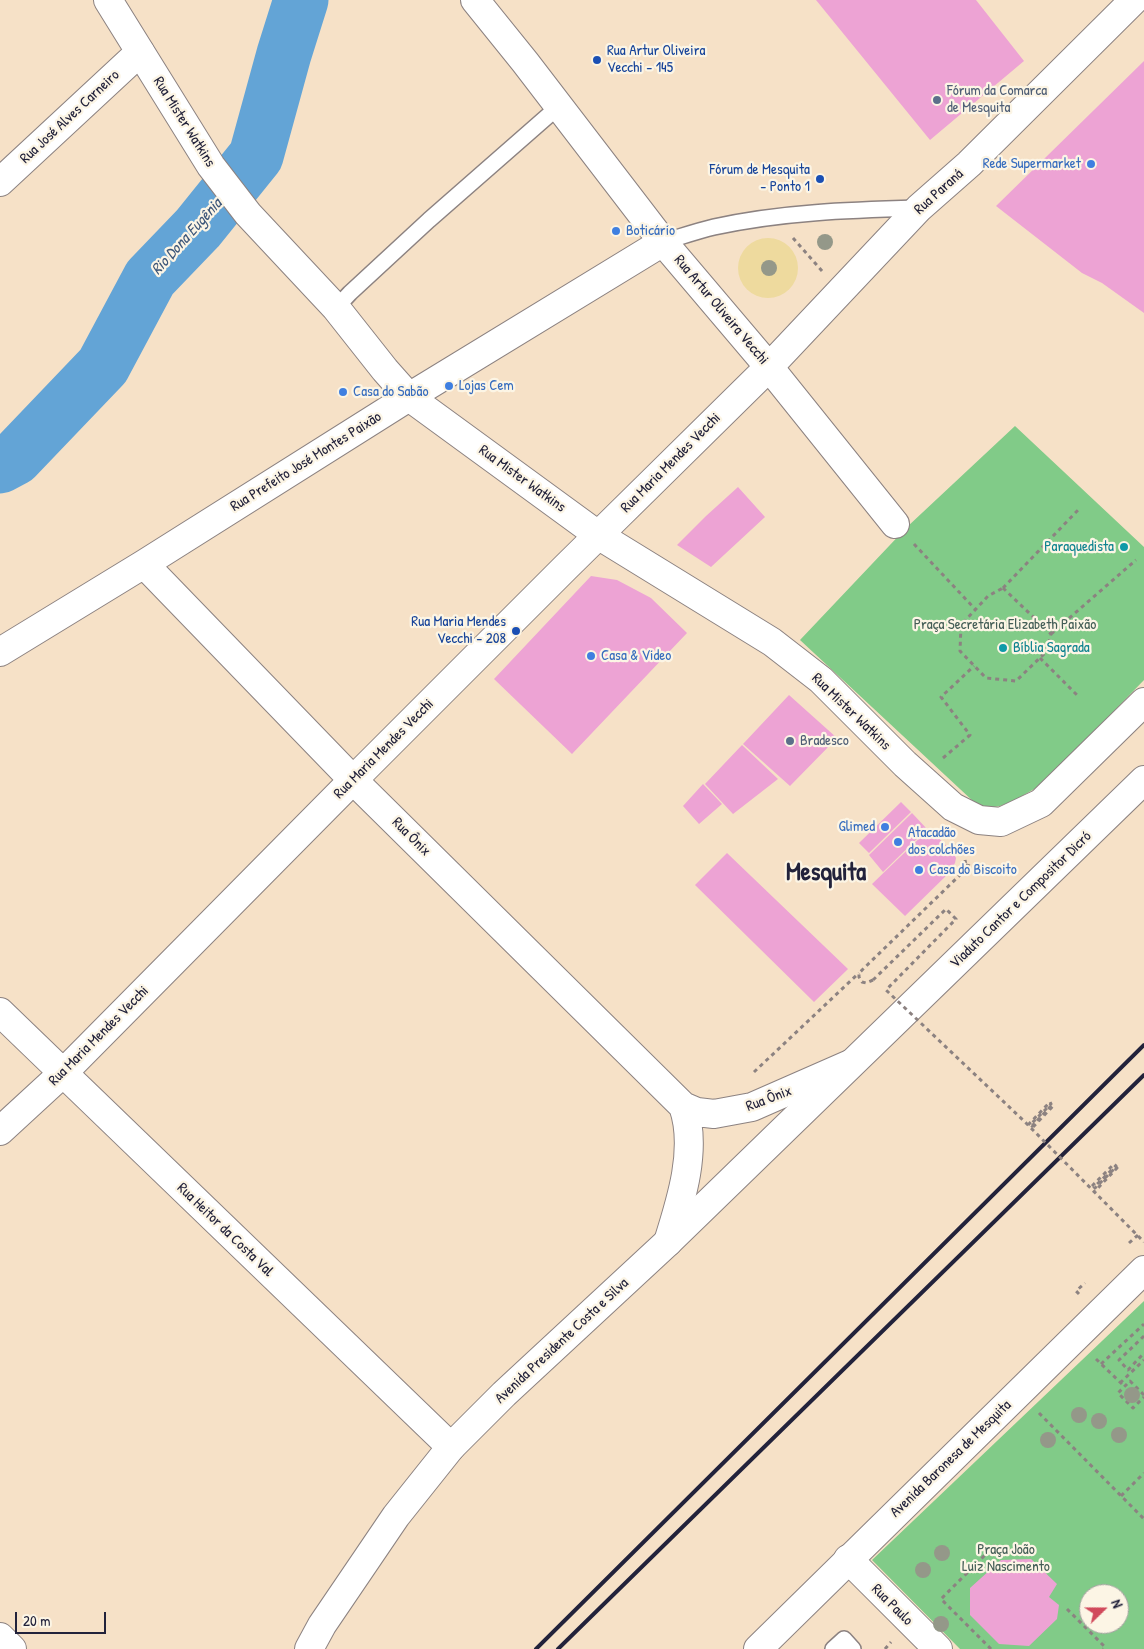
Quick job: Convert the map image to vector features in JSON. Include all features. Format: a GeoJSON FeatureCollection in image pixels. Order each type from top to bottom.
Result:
{"type":"FeatureCollection","features":[{"type":"Feature","properties":{"kind":"main road","name":"Rua Mister Watkins"},"geometry":{"type":"LineString","coordinates":[[108,0],[211,166],[248,214],[336,308],[409,397],[598,535],[772,642],[820,680],[920,778],[953,807],[979,820],[1001,822],[1040,803],[1144,702]]}},
{"type":"Feature","properties":{"kind":"main road","name":"Rua Artur Oliveira Vecchi"},"geometry":{"type":"LineString","coordinates":[[475,0],[663,242],[769,367],[894,524]]}},
{"type":"Feature","properties":{"kind":"main road","name":"Rua Paraná"},"geometry":{"type":"LineString","coordinates":[[769,367],[919,208],[969,164],[1134,0]]}},
{"type":"Feature","properties":{"kind":"main road","name":"Rua José Alves Carneiro"},"geometry":{"type":"LineString","coordinates":[[0,182],[140,52]]}},
{"type":"Feature","properties":{"kind":"main road","name":"Rua Prefeito José Montes Paixão"},"geometry":{"type":"LineString","coordinates":[[0,652],[144,564],[409,397],[663,242]]}},
{"type":"Feature","properties":{"kind":"main road","name":"Rua Maria Mendes Vecchi"},"geometry":{"type":"LineString","coordinates":[[0,1131],[63,1074],[353,780],[769,367]]}},
{"type":"Feature","properties":{"kind":"main road","name":"Rua Ônix"},"geometry":{"type":"LineString","coordinates":[[144,564],[353,780],[683,1106],[697,1112],[714,1114],[752,1107],[852,1063]]}},
{"type":"Feature","properties":{"kind":"main road","name":"Viaduto Cantor e Compositor Dicró"},"geometry":{"type":"LineString","coordinates":[[852,1063],[1144,780]]}},
{"type":"Feature","properties":{"kind":"main road","name":"Rua Heitor da Costa Val"},"geometry":{"type":"LineString","coordinates":[[0,1012],[451,1447]]}},
{"type":"Feature","properties":{"kind":"main road","name":"Avenida Presidente Costa e Silva"},"geometry":{"type":"LineString","coordinates":[[308,1649],[322,1625],[396,1516],[451,1447],[504,1394],[668,1242],[852,1063]]}},
{"type":"Feature","properties":{"kind":"main road"},"geometry":{"type":"LineString","coordinates":[[668,1242],[682,1196],[689,1146],[687,1118],[683,1106]]}},
{"type":"Feature","properties":{"kind":"main road","name":"Avenida Baronesa de Mesquita"},"geometry":{"type":"LineString","coordinates":[[758,1649],[1144,1270]]}},
{"type":"Feature","properties":{"kind":"main road","name":"Rua Paulo"},"geometry":{"type":"LineString","coordinates":[[848,1559],[938,1649]]}},
{"type":"Feature","properties":{"kind":"main road"},"geometry":{"type":"LineString","coordinates":[[0,1637],[12,1649]]}},
{"type":"Feature","properties":{"kind":"lane"},"geometry":{"type":"LineString","coordinates":[[336,308],[430,220],[558,107]]}},
{"type":"Feature","properties":{"kind":"lane"},"geometry":{"type":"LineString","coordinates":[[663,242],[716,227],[774,217],[839,210],[919,208]]}},
{"type":"Feature","properties":{"kind":"lane"},"geometry":{"type":"LineString","coordinates":[[833,1649],[844,1639],[853,1649]]}},
{"type":"Feature","properties":{"kind":"path"},"geometry":{"type":"LineString","coordinates":[[774,217],[840,292]]}},
{"type":"Feature","properties":{"kind":"path"},"geometry":{"type":"LineString","coordinates":[[1079,509],[1003,588],[988,596],[961,625],[960,651],[986,678],[1016,681],[1048,651],[1051,634],[1136,560]]}},
{"type":"Feature","properties":{"kind":"path"},"geometry":{"type":"LineString","coordinates":[[894,524],[976,609]]}},
{"type":"Feature","properties":{"kind":"path"},"geometry":{"type":"LineString","coordinates":[[1003,588],[1051,634]]}},
{"type":"Feature","properties":{"kind":"path"},"geometry":{"type":"LineString","coordinates":[[1040,658],[1077,695]]}},
{"type":"Feature","properties":{"kind":"path"},"geometry":{"type":"LineString","coordinates":[[920,778],[970,735],[941,697],[974,666]]}},
{"type":"Feature","properties":{"kind":"path"},"geometry":{"type":"LineString","coordinates":[[753,1073],[961,874],[966,862],[1002,874]]}},
{"type":"Feature","properties":{"kind":"path"},"geometry":{"type":"LineString","coordinates":[[859,973],[862,982],[866,983],[873,980],[946,909],[956,919],[886,990],[1028,1125],[1144,1242]]}},
{"type":"Feature","properties":{"kind":"path"},"geometry":{"type":"LineString","coordinates":[[1028,1125],[1050,1102],[1051,1104],[1031,1124],[1032,1126],[1053,1106],[1034,1128]]}},
{"type":"Feature","properties":{"kind":"path"},"geometry":{"type":"LineString","coordinates":[[1092,1184],[1114,1164],[1116,1166],[1094,1187],[1117,1168],[1094,1190]]}},
{"type":"Feature","properties":{"kind":"path"},"geometry":{"type":"LineString","coordinates":[[1102,1364],[1144,1324]]}},
{"type":"Feature","properties":{"kind":"path"},"geometry":{"type":"LineString","coordinates":[[1144,1336],[1119,1360],[1128,1370],[1144,1353]]}},
{"type":"Feature","properties":{"kind":"path"},"geometry":{"type":"LineString","coordinates":[[1095,1358],[1124,1386]]}},
{"type":"Feature","properties":{"kind":"path"},"geometry":{"type":"LineString","coordinates":[[1120,1383],[1144,1360]]}},
{"type":"Feature","properties":{"kind":"path"},"geometry":{"type":"LineString","coordinates":[[1130,1381],[1144,1396],[1133,1408],[1118,1393],[1130,1381]]}},
{"type":"Feature","properties":{"kind":"path"},"geometry":{"type":"LineString","coordinates":[[1140,1402],[1144,1406]]}},
{"type":"Feature","properties":{"kind":"path"},"geometry":{"type":"LineString","coordinates":[[1039,1413],[1144,1519]]}},
{"type":"Feature","properties":{"kind":"path"},"geometry":{"type":"LineString","coordinates":[[1121,1496],[1144,1473]]}},
{"type":"Feature","properties":{"kind":"path"},"geometry":{"type":"LineString","coordinates":[[991,1649],[941,1599],[995,1545]]}},
{"type":"Feature","properties":{"kind":"path"},"geometry":{"type":"LineString","coordinates":[[1067,1609],[1105,1646],[1103,1649]]}},
{"type":"Feature","properties":{"kind":"green space","name":"Praça Secretária Elizabeth Paixão"},"geometry":{"type":"Polygon","coordinates":[[[1015,426],[1144,547],[1144,680],[1043,784],[1015,800],[988,808],[975,803],[800,640],[907,527],[1015,426]]]}},
{"type":"Feature","properties":{"kind":"green space","name":"Praça João Luiz Nascimento"},"geometry":{"type":"Polygon","coordinates":[[[1144,1301],[1144,1649],[960,1649],[872,1560],[1144,1301]]]}},
{"type":"Feature","properties":{"kind":"sand"},"geometry":{"type":"Polygon","coordinates":[[[768,238],[785,243],[793,251],[798,268],[793,285],[785,293],[768,298],[751,293],[743,285],[738,268],[743,251],[751,243],[768,238]]]}},
{"type":"Feature","properties":{"kind":"building","name":"Fórum da Comarca de Mesquita"},"geometry":{"type":"Polygon","coordinates":[[[816,0],[976,0],[1024,61],[930,140],[816,0]]]}},
{"type":"Feature","properties":{"kind":"building","name":"Rede Supermarket"},"geometry":{"type":"Polygon","coordinates":[[[1144,61],[1144,313],[1102,283],[1082,273],[996,206],[1144,61]]]}},
{"type":"Feature","properties":{"kind":"building"},"geometry":{"type":"Polygon","coordinates":[[[738,487],[765,517],[711,567],[677,545],[738,487]]]}},
{"type":"Feature","properties":{"kind":"building","name":"Casa & Video"},"geometry":{"type":"Polygon","coordinates":[[[591,576],[617,580],[651,598],[687,633],[572,754],[494,679],[591,576]]]}},
{"type":"Feature","properties":{"kind":"building","name":"Bradesco"},"geometry":{"type":"Polygon","coordinates":[[[789,695],[837,738],[790,786],[743,744],[789,695]]]}},
{"type":"Feature","properties":{"kind":"building"},"geometry":{"type":"Polygon","coordinates":[[[742,745],[778,779],[733,814],[705,784],[742,745]]]}},
{"type":"Feature","properties":{"kind":"building"},"geometry":{"type":"Polygon","coordinates":[[[703,784],[722,804],[699,824],[683,806],[703,784]]]}},
{"type":"Feature","properties":{"kind":"building","name":"Glimed"},"geometry":{"type":"Polygon","coordinates":[[[901,802],[911,812],[869,853],[859,843],[901,802]]]}},
{"type":"Feature","properties":{"kind":"building","name":"Atacadão dos colchões"},"geometry":{"type":"Polygon","coordinates":[[[912,813],[927,829],[883,872],[869,855],[912,813]]]}},
{"type":"Feature","properties":{"kind":"building","name":"Casa do Biscoito"},"geometry":{"type":"Polygon","coordinates":[[[929,829],[953,852],[956,858],[955,863],[950,872],[905,916],[872,884],[929,829]]]}},
{"type":"Feature","properties":{"kind":"building"},"geometry":{"type":"Polygon","coordinates":[[[727,853],[848,969],[814,1002],[695,885],[727,853]]]}},
{"type":"Feature","properties":{"kind":"building"},"geometry":{"type":"Polygon","coordinates":[[[1031,1559],[1057,1584],[1049,1597],[1059,1605],[1057,1619],[1029,1646],[999,1644],[970,1615],[970,1588],[1001,1560],[1031,1559]]]}},
{"type":"Feature","properties":{"kind":"waterway","name":"Rio Dona Eugênia"},"geometry":{"type":"LineString","coordinates":[[0,466],[15,458],[103,366],[150,278],[198,228],[256,156],[301,0]]}},
{"type":"Feature","properties":{"kind":"railway"},"geometry":{"type":"LineString","coordinates":[[536,1649],[1144,1045]]}},
{"type":"Feature","properties":{"kind":"railway"},"geometry":{"type":"LineString","coordinates":[[558,1649],[1144,1075]]}},
{"type":"Feature","properties":{"kind":"place","name":"Rua Artur Oliveira Vecchi - 145"},"geometry":{"type":"Point","coordinates":[597,60]}},
{"type":"Feature","properties":{"kind":"place","name":"Fórum da Comarca de Mesquita"},"geometry":{"type":"Point","coordinates":[937,100]}},
{"type":"Feature","properties":{"kind":"place","name":"Rede Supermarket"},"geometry":{"type":"Point","coordinates":[1091,164]}},
{"type":"Feature","properties":{"kind":"place","name":"Fórum de Mesquita - Ponto 1"},"geometry":{"type":"Point","coordinates":[820,179]}},
{"type":"Feature","properties":{"kind":"place","name":"Boticário"},"geometry":{"type":"Point","coordinates":[616,231]}},
{"type":"Feature","properties":{"kind":"place","name":"Lojas Cem"},"geometry":{"type":"Point","coordinates":[449,386]}},
{"type":"Feature","properties":{"kind":"place","name":"Casa do Sabão"},"geometry":{"type":"Point","coordinates":[343,392]}},
{"type":"Feature","properties":{"kind":"place","name":"Paraquedista"},"geometry":{"type":"Point","coordinates":[1124,547]}},
{"type":"Feature","properties":{"kind":"place","name":"Rua Maria Mendes Vecchi - 208"},"geometry":{"type":"Point","coordinates":[516,631]}},
{"type":"Feature","properties":{"kind":"place","name":"Bíblia Sagrada"},"geometry":{"type":"Point","coordinates":[1003,648]}},
{"type":"Feature","properties":{"kind":"place","name":"Casa & Video"},"geometry":{"type":"Point","coordinates":[591,656]}},
{"type":"Feature","properties":{"kind":"place","name":"Bradesco"},"geometry":{"type":"Point","coordinates":[790,741]}},
{"type":"Feature","properties":{"kind":"place","name":"Glimed"},"geometry":{"type":"Point","coordinates":[885,827]}},
{"type":"Feature","properties":{"kind":"place","name":"Atacadão dos colchões"},"geometry":{"type":"Point","coordinates":[898,842]}},
{"type":"Feature","properties":{"kind":"place","name":"Casa do Biscoito"},"geometry":{"type":"Point","coordinates":[919,870]}},
{"type":"Feature","properties":{"kind":"district","name":"Mesquita"},"geometry":{"type":"Point","coordinates":[826,873]}}]}
